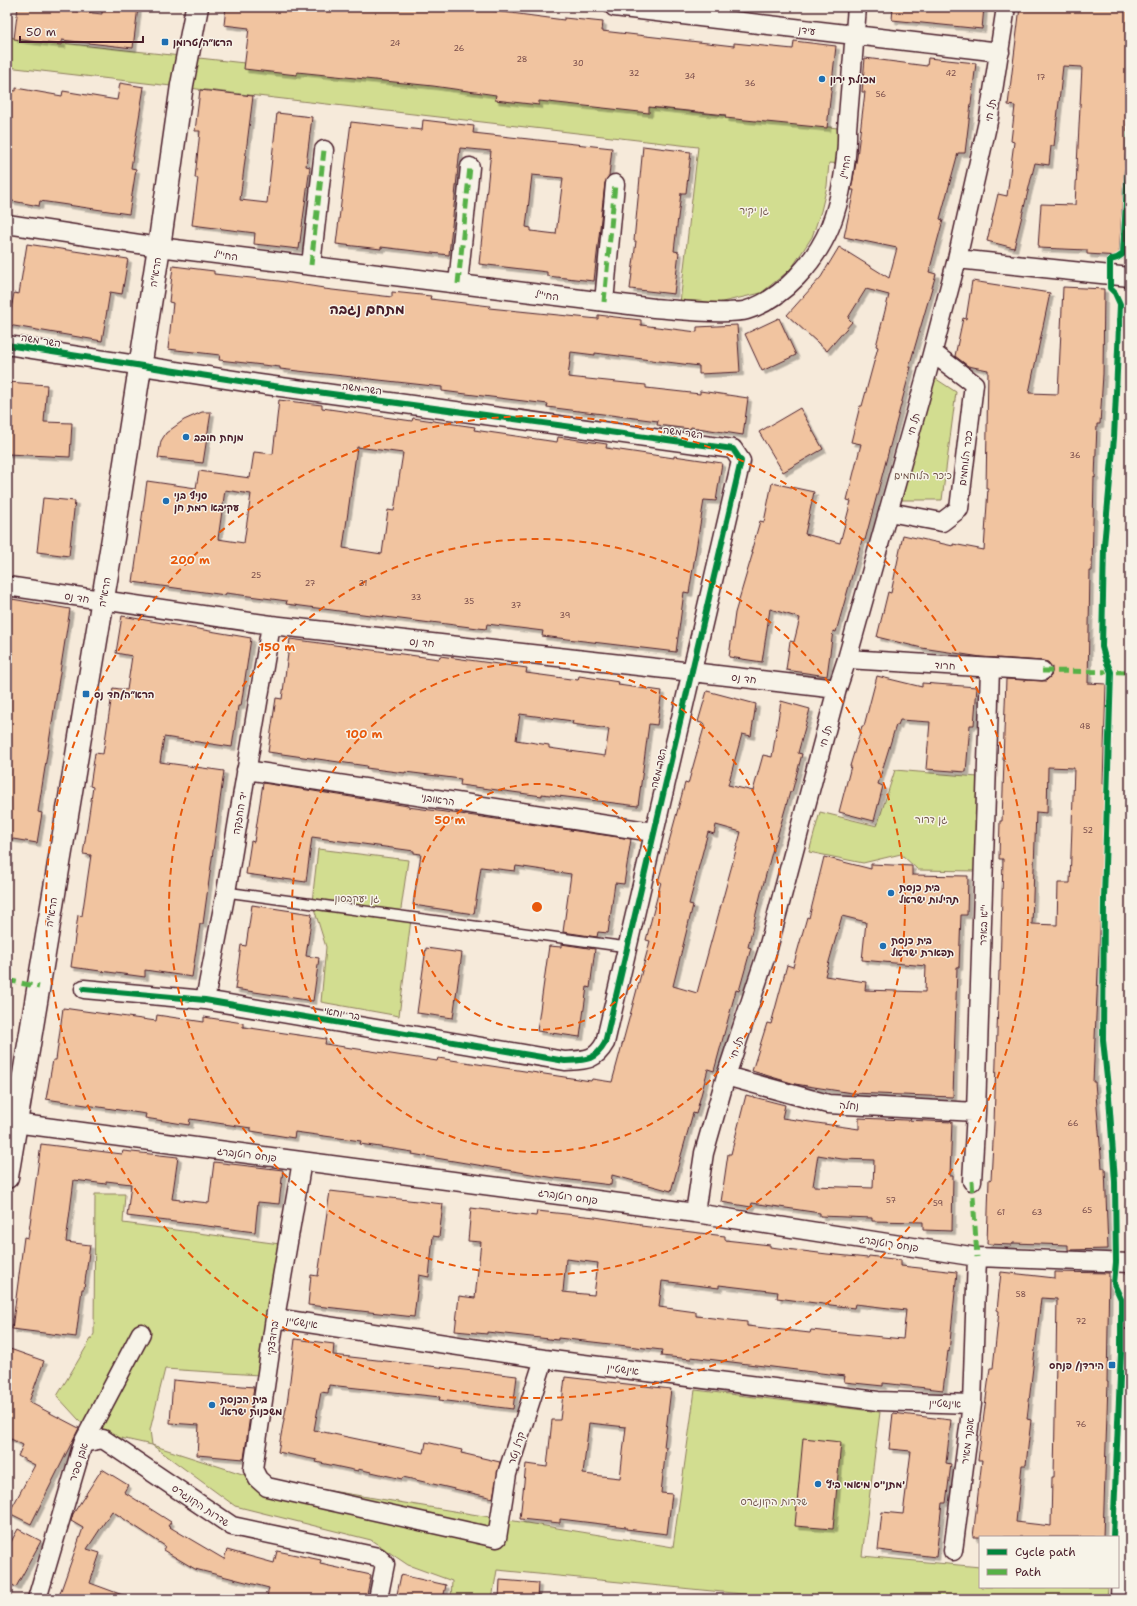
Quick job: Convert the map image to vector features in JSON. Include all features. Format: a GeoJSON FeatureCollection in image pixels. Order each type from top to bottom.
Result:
{"type":"FeatureCollection","features":[{"type":"Feature","properties":{"kind":"street","name":"הרא\"ה"},"geometry":{"type":"LineString","coordinates":[[7,1177],[12,1123],[141,366],[182,85],[197,7]]}},
{"type":"Feature","properties":{"kind":"street","name":"עידן"},"geometry":{"type":"LineString","coordinates":[[614,7],[1000,52]]}},
{"type":"Feature","properties":{"kind":"street","name":"החי\"ל"},"geometry":{"type":"LineString","coordinates":[[7,224],[159,247],[604,302],[711,313],[746,311],[764,304],[781,292],[802,273],[830,227],[842,185],[848,145],[847,129],[857,7]]}},
{"type":"Feature","properties":{"kind":"street","name":"תל חי"},"geometry":{"type":"LineString","coordinates":[[695,1213],[704,1153],[726,1076],[767,952],[837,689],[847,660],[933,353],[957,259],[989,118],[1006,7]]}},
{"type":"Feature","properties":{"kind":"street"},"geometry":{"type":"LineString","coordinates":[[311,265],[324,150]]}},
{"type":"Feature","properties":{"kind":"street"},"geometry":{"type":"LineString","coordinates":[[458,284],[470,168]]}},
{"type":"Feature","properties":{"kind":"street"},"geometry":{"type":"LineString","coordinates":[[604,302],[615,184]]}},
{"type":"Feature","properties":{"kind":"street"},"geometry":{"type":"LineString","coordinates":[[957,259],[1130,277]]}},
{"type":"Feature","properties":{"kind":"street","name":"השר משה"},"geometry":{"type":"LineString","coordinates":[[7,345],[259,384],[732,449],[741,461],[653,832],[605,1043],[601,1051],[594,1056]]}},
{"type":"Feature","properties":{"kind":"street","name":"ככר הלוחמים"},"geometry":{"type":"LineString","coordinates":[[889,512],[942,522],[959,509],[974,384],[933,353]]}},
{"type":"Feature","properties":{"kind":"street","name":"חד נס"},"geometry":{"type":"LineString","coordinates":[[7,586],[271,626],[837,689]]}},
{"type":"Feature","properties":{"kind":"street","name":"יד החזקה"},"geometry":{"type":"LineString","coordinates":[[205,1000],[226,892],[271,626]]}},
{"type":"Feature","properties":{"kind":"street","name":"חרוד"},"geometry":{"type":"LineString","coordinates":[[847,660],[1042,671]]}},
{"type":"Feature","properties":{"kind":"street","name":"י\"א באדר"},"geometry":{"type":"LineString","coordinates":[[972,1181],[976,1112],[990,668]]}},
{"type":"Feature","properties":{"kind":"street","name":"הראובני"},"geometry":{"type":"LineString","coordinates":[[246,770],[653,832]]}},
{"type":"Feature","properties":{"kind":"street","name":"בר יוחאי"},"geometry":{"type":"LineString","coordinates":[[84,988],[205,1000],[565,1061],[584,1060],[594,1056]]}},
{"type":"Feature","properties":{"kind":"street","name":"נחלה"},"geometry":{"type":"LineString","coordinates":[[726,1076],[828,1104],[976,1112]]}},
{"type":"Feature","properties":{"kind":"street","name":"פנחס רוטנברג"},"geometry":{"type":"LineString","coordinates":[[12,1123],[695,1213],[977,1257],[1130,1263]]}},
{"type":"Feature","properties":{"kind":"street","name":"ברודצקי"},"geometry":{"type":"LineString","coordinates":[[302,1161],[275,1318],[253,1469],[258,1479],[268,1487],[496,1538]]}},
{"type":"Feature","properties":{"kind":"street","name":"אבנר מאיר"},"geometry":{"type":"LineString","coordinates":[[953,1552],[972,1404],[977,1257]]}},
{"type":"Feature","properties":{"kind":"street","name":"אינשטיין"},"geometry":{"type":"LineString","coordinates":[[275,1318],[544,1359],[878,1401],[972,1404]]}},
{"type":"Feature","properties":{"kind":"street","name":"אבן ספיר"},"geometry":{"type":"LineString","coordinates":[[37,1599],[83,1443],[141,1333]]}},
{"type":"Feature","properties":{"kind":"street"},"geometry":{"type":"LineString","coordinates":[[1122,1599],[1130,1340]]}},
{"type":"Feature","properties":{"kind":"street","name":"קרל נטר"},"geometry":{"type":"LineString","coordinates":[[496,1538],[507,1474],[544,1359]]}},
{"type":"Feature","properties":{"kind":"street","name":"שדרות הקונגרס"},"geometry":{"type":"LineString","coordinates":[[83,1443],[103,1439],[232,1526],[378,1557],[385,1564],[378,1599]]}},
{"type":"Feature","properties":{"kind":"lane"},"geometry":{"type":"LineString","coordinates":[[226,892],[627,947]]}},
{"type":"Feature","properties":{"kind":"green space","name":"גן יקיר"},"geometry":{"type":"Polygon","coordinates":[[[7,37],[847,129],[844,164],[829,163],[827,186],[821,211],[812,237],[791,269],[761,293],[718,303],[680,303],[698,147],[7,67],[7,37]]]}},
{"type":"Feature","properties":{"kind":"green space","name":"כיכר הלוחמים"},"geometry":{"type":"Polygon","coordinates":[[[927,373],[956,392],[942,500],[892,500],[927,373]]]}},
{"type":"Feature","properties":{"kind":"green space","name":"גן דרור"},"geometry":{"type":"Polygon","coordinates":[[[895,770],[978,777],[975,871],[918,870],[901,854],[863,863],[809,852],[820,812],[877,826],[895,770]]]}},
{"type":"Feature","properties":{"kind":"green space","name":"גן יעקבסון"},"geometry":{"type":"Polygon","coordinates":[[[318,849],[408,860],[400,916],[411,919],[399,1016],[321,1002],[326,947],[312,902],[318,849]]]}},
{"type":"Feature","properties":{"kind":"green space"},"geometry":{"type":"Polygon","coordinates":[[[95,1194],[125,1194],[123,1223],[280,1244],[259,1375],[165,1369],[150,1430],[152,1445],[89,1431],[57,1396],[94,1334],[95,1194]]]}},
{"type":"Feature","properties":{"kind":"green space","name":"שדרות הקונגרס"},"geometry":{"type":"Polygon","coordinates":[[[695,1390],[880,1412],[862,1556],[979,1567],[979,1588],[1108,1588],[1107,1599],[794,1599],[497,1570],[492,1599],[451,1599],[452,1581],[408,1565],[371,1540],[235,1506],[152,1445],[258,1479],[673,1547],[695,1390]]]}},
{"type":"Feature","properties":{"kind":"building"},"geometry":{"type":"Polygon","coordinates":[[[18,7],[67,7],[66,10],[102,14],[102,7],[138,7],[133,48],[62,40],[62,45],[14,39],[18,7]]]}},
{"type":"Feature","properties":{"kind":"building"},"geometry":{"type":"Polygon","coordinates":[[[226,7],[465,7],[564,20],[564,18],[603,22],[602,31],[734,46],[734,43],[793,49],[794,41],[836,46],[827,128],[725,118],[726,115],[649,107],[649,113],[539,101],[539,105],[495,100],[496,95],[433,86],[297,72],[297,75],[244,69],[249,28],[224,25],[226,7]]]}},
{"type":"Feature","properties":{"kind":"building"},"geometry":{"type":"Polygon","coordinates":[[[893,7],[984,7],[982,29],[892,20],[893,7]]]}},
{"type":"Feature","properties":{"kind":"building"},"geometry":{"type":"Polygon","coordinates":[[[1020,7],[1130,7],[1130,80],[1119,256],[1087,254],[1087,250],[1038,248],[1041,204],[1075,205],[1082,67],[1063,66],[1054,146],[1051,146],[1049,165],[1035,163],[1014,248],[987,241],[998,194],[1007,196],[1014,142],[1011,141],[1015,106],[1008,105],[1020,7]]]}},
{"type":"Feature","properties":{"kind":"building"},"geometry":{"type":"Polygon","coordinates":[[[865,58],[927,66],[928,58],[976,63],[965,153],[958,153],[940,219],[943,220],[929,272],[936,274],[909,367],[911,367],[865,540],[862,540],[836,632],[833,631],[827,676],[786,670],[790,641],[794,642],[800,618],[770,609],[762,662],[729,657],[735,613],[753,552],[751,552],[760,521],[764,522],[772,483],[814,492],[805,534],[840,543],[851,501],[847,500],[861,444],[851,442],[878,347],[876,346],[889,295],[866,289],[848,318],[852,322],[827,351],[787,315],[821,277],[839,247],[889,278],[897,248],[844,237],[854,190],[851,190],[857,157],[865,92],[862,92],[865,58]]]}},
{"type":"Feature","properties":{"kind":"building"},"geometry":{"type":"Polygon","coordinates":[[[120,83],[144,87],[131,168],[136,169],[129,214],[40,201],[39,206],[7,200],[7,171],[10,152],[7,151],[7,90],[16,91],[16,88],[62,96],[63,91],[117,100],[120,83]]]}},
{"type":"Feature","properties":{"kind":"building"},"geometry":{"type":"Polygon","coordinates":[[[200,90],[253,96],[240,200],[267,203],[277,113],[312,117],[306,166],[310,167],[299,249],[254,244],[255,233],[192,225],[198,178],[195,178],[200,131],[195,131],[200,90]]]}},
{"type":"Feature","properties":{"kind":"building"},"geometry":{"type":"Polygon","coordinates":[[[423,120],[474,126],[473,133],[612,148],[609,176],[605,183],[594,281],[547,276],[547,272],[479,264],[491,151],[460,148],[449,255],[381,247],[381,249],[336,244],[351,122],[422,130],[423,120]],[[532,175],[526,227],[531,228],[531,231],[556,234],[563,178],[532,175]]]}},
{"type":"Feature","properties":{"kind":"building"},"geometry":{"type":"Polygon","coordinates":[[[643,146],[691,152],[686,193],[681,193],[674,251],[679,252],[674,294],[630,289],[636,241],[634,241],[643,146]]]}},
{"type":"Feature","properties":{"kind":"building"},"geometry":{"type":"Polygon","coordinates":[[[27,244],[128,259],[122,294],[110,292],[102,341],[8,325],[14,293],[19,294],[27,244]]]}},
{"type":"Feature","properties":{"kind":"building"},"geometry":{"type":"Polygon","coordinates":[[[173,266],[214,271],[214,274],[279,281],[324,289],[392,297],[392,292],[431,296],[430,299],[490,306],[489,308],[598,319],[598,315],[641,320],[641,325],[697,332],[697,327],[737,325],[740,372],[699,374],[699,366],[595,353],[595,355],[571,352],[568,377],[646,385],[646,388],[700,394],[700,391],[748,398],[743,435],[691,427],[690,429],[657,425],[658,421],[547,407],[548,404],[442,391],[442,387],[280,369],[280,367],[219,360],[220,355],[168,349],[173,303],[169,302],[173,266]]]}},
{"type":"Feature","properties":{"kind":"building"},"geometry":{"type":"Polygon","coordinates":[[[972,281],[1050,293],[1029,393],[1058,394],[1063,287],[1104,289],[1103,374],[1100,424],[1097,424],[1092,571],[1090,571],[1088,683],[1106,684],[1102,884],[1093,1082],[1095,1082],[1102,1168],[1105,1168],[1108,1249],[1068,1250],[1068,1245],[1013,1243],[1012,1245],[987,1244],[989,1179],[991,1180],[994,1123],[1000,971],[1003,859],[999,859],[1000,821],[1002,821],[1006,679],[1046,681],[1051,676],[1052,667],[1048,662],[1043,661],[981,657],[922,648],[877,637],[888,592],[891,593],[903,535],[953,546],[953,544],[984,550],[988,488],[986,488],[988,370],[968,366],[955,356],[963,318],[966,319],[972,281]],[[1048,767],[1047,813],[1036,812],[1032,924],[1057,925],[1058,883],[1070,883],[1074,768],[1048,767]]]}},
{"type":"Feature","properties":{"kind":"building"},"geometry":{"type":"Polygon","coordinates":[[[779,318],[796,355],[762,371],[745,334],[779,318]]]}},
{"type":"Feature","properties":{"kind":"building"},"geometry":{"type":"Polygon","coordinates":[[[8,382],[47,385],[44,422],[72,423],[70,457],[7,454],[8,382]]]}},
{"type":"Feature","properties":{"kind":"building"},"geometry":{"type":"Polygon","coordinates":[[[279,400],[322,405],[322,408],[412,421],[413,418],[475,427],[474,430],[557,442],[558,437],[607,444],[606,448],[722,463],[716,501],[704,500],[689,593],[684,592],[676,652],[542,636],[543,631],[487,624],[486,629],[431,623],[286,604],[287,601],[226,593],[225,595],[133,582],[147,481],[196,488],[199,471],[250,478],[254,452],[273,454],[279,400]],[[357,447],[343,548],[382,554],[388,510],[394,511],[403,453],[357,447]],[[225,490],[218,539],[244,543],[251,494],[225,490]]]}},
{"type":"Feature","properties":{"kind":"building"},"geometry":{"type":"Polygon","coordinates":[[[800,408],[823,449],[783,472],[759,432],[800,408]]]}},
{"type":"Feature","properties":{"kind":"building","name":"מנחת חובב"},"geometry":{"type":"Polygon","coordinates":[[[202,412],[211,412],[203,463],[158,458],[161,441],[166,433],[184,420],[202,412]]]}},
{"type":"Feature","properties":{"kind":"building"},"geometry":{"type":"Polygon","coordinates":[[[43,498],[75,501],[69,556],[37,552],[43,498]]]}},
{"type":"Feature","properties":{"kind":"building"},"geometry":{"type":"Polygon","coordinates":[[[12,599],[70,609],[38,812],[42,813],[37,843],[7,838],[7,642],[9,627],[7,627],[12,599]]]}},
{"type":"Feature","properties":{"kind":"building"},"geometry":{"type":"Polygon","coordinates":[[[122,616],[251,638],[241,706],[238,706],[232,747],[164,737],[160,762],[224,771],[203,924],[200,924],[192,977],[145,970],[145,977],[71,967],[78,915],[82,916],[91,855],[83,854],[93,787],[90,786],[95,753],[103,754],[113,688],[127,690],[132,656],[116,653],[122,616]]]}},
{"type":"Feature","properties":{"kind":"building"},"geometry":{"type":"Polygon","coordinates":[[[290,639],[439,659],[440,656],[527,668],[526,673],[578,680],[579,676],[619,682],[618,685],[662,691],[657,725],[649,724],[638,806],[542,794],[542,796],[460,785],[461,779],[366,768],[367,766],[268,752],[276,698],[282,699],[290,639]],[[520,714],[516,740],[549,745],[549,748],[605,756],[609,729],[572,724],[573,721],[520,714]]]}},
{"type":"Feature","properties":{"kind":"building"},"geometry":{"type":"Polygon","coordinates":[[[877,676],[922,687],[922,683],[977,687],[974,725],[970,725],[966,772],[926,769],[930,722],[900,720],[898,725],[896,725],[878,784],[883,786],[874,821],[839,812],[850,766],[862,726],[864,726],[877,676]]]}},
{"type":"Feature","properties":{"kind":"building"},"geometry":{"type":"Polygon","coordinates":[[[707,691],[756,704],[751,736],[742,734],[728,785],[753,791],[763,755],[772,757],[781,701],[810,709],[798,753],[802,754],[792,792],[790,792],[775,841],[761,893],[748,947],[751,948],[739,991],[736,990],[714,1071],[708,1069],[696,1114],[693,1113],[671,1191],[612,1175],[611,1185],[555,1178],[412,1154],[413,1152],[360,1144],[361,1141],[295,1132],[294,1138],[251,1131],[251,1128],[190,1119],[189,1125],[145,1118],[146,1114],[46,1099],[53,1060],[56,1060],[63,1008],[156,1021],[157,1015],[204,1022],[204,1017],[243,1023],[243,1027],[326,1039],[325,1044],[437,1061],[438,1058],[591,1081],[592,1079],[612,1082],[650,941],[646,940],[661,882],[658,882],[685,783],[688,784],[705,724],[698,722],[707,691]],[[716,825],[714,834],[708,832],[689,904],[693,905],[673,986],[697,993],[741,832],[716,825]]]}},
{"type":"Feature","properties":{"kind":"building"},"geometry":{"type":"Polygon","coordinates":[[[263,783],[408,807],[631,839],[624,884],[615,883],[608,933],[598,932],[597,937],[563,932],[571,874],[516,866],[515,871],[481,867],[474,914],[413,905],[421,854],[414,853],[414,851],[312,837],[306,882],[246,874],[251,841],[254,842],[263,783]]]}},
{"type":"Feature","properties":{"kind":"building"},"geometry":{"type":"Polygon","coordinates":[[[824,857],[871,869],[871,864],[912,866],[912,875],[968,876],[967,915],[961,915],[959,967],[957,967],[953,1097],[852,1093],[795,1084],[752,1071],[767,1023],[771,1024],[787,965],[793,967],[807,917],[809,918],[824,857]],[[842,916],[825,976],[866,982],[865,990],[925,992],[926,966],[862,960],[866,922],[842,916]]]}},
{"type":"Feature","properties":{"kind":"building"},"geometry":{"type":"Polygon","coordinates":[[[252,905],[312,914],[306,956],[319,958],[313,1001],[235,989],[241,945],[246,946],[252,905]]]}},
{"type":"Feature","properties":{"kind":"building"},"geometry":{"type":"Polygon","coordinates":[[[561,944],[595,949],[590,988],[587,987],[580,1037],[537,1031],[549,946],[561,947],[561,944]]]}},
{"type":"Feature","properties":{"kind":"building"},"geometry":{"type":"Polygon","coordinates":[[[426,948],[462,953],[453,1018],[417,1013],[426,948]]]}},
{"type":"Feature","properties":{"kind":"building"},"geometry":{"type":"Polygon","coordinates":[[[746,1095],[785,1105],[782,1118],[859,1129],[859,1118],[952,1122],[950,1176],[953,1176],[952,1231],[923,1230],[923,1222],[872,1221],[872,1218],[820,1216],[820,1213],[752,1203],[751,1207],[721,1202],[728,1154],[731,1154],[746,1095]],[[818,1155],[813,1186],[873,1188],[874,1160],[842,1159],[818,1155]]]}},
{"type":"Feature","properties":{"kind":"building"},"geometry":{"type":"Polygon","coordinates":[[[41,1144],[122,1154],[123,1151],[178,1157],[172,1199],[209,1203],[214,1162],[283,1170],[279,1204],[258,1202],[255,1232],[127,1216],[131,1184],[106,1181],[106,1184],[74,1180],[66,1242],[90,1245],[84,1289],[82,1289],[76,1337],[12,1329],[24,1237],[28,1238],[41,1144]]]}},
{"type":"Feature","properties":{"kind":"building"},"geometry":{"type":"Polygon","coordinates":[[[330,1191],[443,1204],[439,1237],[433,1236],[429,1277],[419,1275],[414,1317],[308,1305],[311,1275],[318,1276],[330,1191]]]}},
{"type":"Feature","properties":{"kind":"building"},"geometry":{"type":"Polygon","coordinates":[[[471,1208],[536,1216],[537,1211],[595,1217],[641,1224],[641,1226],[725,1236],[725,1240],[770,1245],[770,1247],[827,1254],[868,1258],[869,1256],[901,1260],[901,1266],[957,1272],[949,1352],[948,1351],[943,1390],[883,1383],[883,1386],[844,1382],[845,1376],[691,1357],[691,1359],[661,1356],[662,1350],[558,1338],[558,1340],[487,1332],[487,1334],[455,1331],[459,1296],[475,1298],[481,1242],[468,1241],[471,1208]],[[566,1259],[563,1292],[594,1295],[598,1263],[566,1259]],[[662,1281],[659,1307],[696,1312],[696,1316],[747,1322],[747,1326],[810,1333],[811,1330],[903,1339],[906,1310],[855,1304],[854,1308],[777,1298],[778,1292],[719,1285],[719,1288],[662,1281]]]}},
{"type":"Feature","properties":{"kind":"building"},"geometry":{"type":"Polygon","coordinates":[[[1001,1272],[1055,1278],[1055,1272],[1109,1273],[1108,1382],[1103,1536],[973,1537],[982,1460],[978,1460],[990,1368],[993,1368],[999,1311],[997,1310],[1001,1272]],[[1041,1298],[1027,1419],[1031,1420],[1026,1465],[1022,1465],[1016,1522],[1051,1526],[1052,1477],[1054,1477],[1057,1299],[1041,1298]]]}},
{"type":"Feature","properties":{"kind":"building"},"geometry":{"type":"Polygon","coordinates":[[[295,1339],[334,1344],[333,1355],[517,1376],[513,1409],[439,1400],[440,1397],[329,1385],[328,1393],[321,1392],[314,1430],[424,1453],[426,1442],[462,1450],[461,1453],[500,1462],[493,1498],[403,1477],[402,1479],[358,1469],[358,1471],[316,1462],[317,1460],[278,1452],[288,1397],[295,1339]]]}},
{"type":"Feature","properties":{"kind":"building"},"geometry":{"type":"Polygon","coordinates":[[[10,1349],[44,1361],[29,1402],[79,1428],[31,1524],[9,1513],[35,1465],[18,1456],[23,1445],[7,1437],[7,1358],[10,1349]]]}},
{"type":"Feature","properties":{"kind":"building"},"geometry":{"type":"Polygon","coordinates":[[[565,1377],[671,1389],[664,1447],[666,1447],[661,1493],[672,1494],[667,1534],[626,1529],[626,1527],[560,1519],[560,1523],[520,1519],[526,1464],[547,1467],[552,1420],[560,1420],[565,1377]],[[589,1423],[583,1474],[620,1478],[626,1427],[589,1423]]]}},
{"type":"Feature","properties":{"kind":"building","name":"בית הכנסת משכנות ישראל"},"geometry":{"type":"Polygon","coordinates":[[[173,1380],[254,1387],[244,1459],[197,1455],[199,1425],[170,1423],[173,1380]]]}},
{"type":"Feature","properties":{"kind":"building"},"geometry":{"type":"Polygon","coordinates":[[[893,1413],[951,1420],[946,1463],[951,1464],[946,1503],[942,1503],[936,1557],[878,1550],[882,1512],[903,1514],[911,1451],[889,1449],[893,1413]]]}},
{"type":"Feature","properties":{"kind":"building","name":"מתנ\"ס מיאמי ביץ'"},"geometry":{"type":"Polygon","coordinates":[[[803,1438],[841,1442],[833,1529],[795,1526],[803,1438]]]}},
{"type":"Feature","properties":{"kind":"building"},"geometry":{"type":"Polygon","coordinates":[[[102,1469],[128,1485],[124,1492],[171,1522],[168,1526],[224,1559],[227,1550],[274,1563],[277,1551],[321,1560],[320,1564],[371,1575],[366,1599],[282,1599],[267,1596],[269,1588],[195,1569],[163,1550],[165,1546],[112,1511],[87,1549],[100,1553],[90,1583],[128,1597],[128,1599],[58,1599],[83,1528],[71,1521],[73,1514],[102,1469]]]}},
{"type":"Feature","properties":{"kind":"building"},"geometry":{"type":"Polygon","coordinates":[[[18,1529],[41,1541],[16,1587],[7,1582],[7,1549],[18,1529]]]}},
{"type":"Feature","properties":{"kind":"building"},"geometry":{"type":"Polygon","coordinates":[[[401,1575],[446,1585],[443,1599],[396,1599],[401,1575]]]}},
{"type":"Feature","properties":{"kind":"building"},"geometry":{"type":"Polygon","coordinates":[[[500,1580],[538,1583],[537,1599],[499,1599],[500,1580]]]}},
{"type":"Feature","properties":{"kind":"marked path"},"geometry":{"type":"LineString","coordinates":[[311,265],[324,150]]}},
{"type":"Feature","properties":{"kind":"marked path"},"geometry":{"type":"LineString","coordinates":[[458,284],[470,167]]}},
{"type":"Feature","properties":{"kind":"marked path"},"geometry":{"type":"LineString","coordinates":[[604,302],[615,184]]}},
{"type":"Feature","properties":{"kind":"marked path"},"geometry":{"type":"LineString","coordinates":[[1042,671],[1130,672]]}},
{"type":"Feature","properties":{"kind":"marked path"},"geometry":{"type":"LineString","coordinates":[[7,980],[39,987]]}},
{"type":"Feature","properties":{"kind":"marked path"},"geometry":{"type":"LineString","coordinates":[[972,1181],[977,1257]]}},
{"type":"Feature","properties":{"kind":"cycle path"},"geometry":{"type":"LineString","coordinates":[[1113,1536],[1121,1353],[1121,1299],[1114,1284],[1116,1262],[1115,1182],[1103,1040],[1104,899],[1111,672],[1102,647],[1104,546],[1114,438],[1120,304],[1115,293],[1110,288],[1110,260],[1123,254],[1130,134]]}},
{"type":"Feature","properties":{"kind":"cycle path"},"geometry":{"type":"LineString","coordinates":[[7,345],[259,384],[733,449],[741,461],[605,1043],[597,1053],[584,1060],[565,1061],[205,1000],[84,989]]}},
{"type":"Feature","properties":{"kind":"place","name":"הרא״ה/טרומן"},"geometry":{"type":"Point","coordinates":[165,42]}},
{"type":"Feature","properties":{"kind":"place","name":"מכולת ירון"},"geometry":{"type":"Point","coordinates":[822,79]}},
{"type":"Feature","properties":{"kind":"place","name":"מנחת חובב"},"geometry":{"type":"Point","coordinates":[186,437]}},
{"type":"Feature","properties":{"kind":"place","name":"סניף בני עקיבא רמת חן"},"geometry":{"type":"Point","coordinates":[166,501]}},
{"type":"Feature","properties":{"kind":"place","name":"הרא״ה/חד נס"},"geometry":{"type":"Point","coordinates":[86,694]}},
{"type":"Feature","properties":{"kind":"place","name":"בית כנסת תהילות ישראל"},"geometry":{"type":"Point","coordinates":[891,893]}},
{"type":"Feature","properties":{"kind":"place","name":"בית כנסת תפארת ישראל"},"geometry":{"type":"Point","coordinates":[883,946]}},
{"type":"Feature","properties":{"kind":"place","name":"הירדן/ פנחס"},"geometry":{"type":"Point","coordinates":[1112,1365]}},
{"type":"Feature","properties":{"kind":"place","name":"בית הכנסת משכנות ישראל"},"geometry":{"type":"Point","coordinates":[212,1405]}},
{"type":"Feature","properties":{"kind":"place","name":"מתנ\"ס מיאמי ביץ'"},"geometry":{"type":"Point","coordinates":[818,1484]}},
{"type":"Feature","properties":{"kind":"district","name":"מתחם נגבה"},"geometry":{"type":"Point","coordinates":[367,309]}}]}
